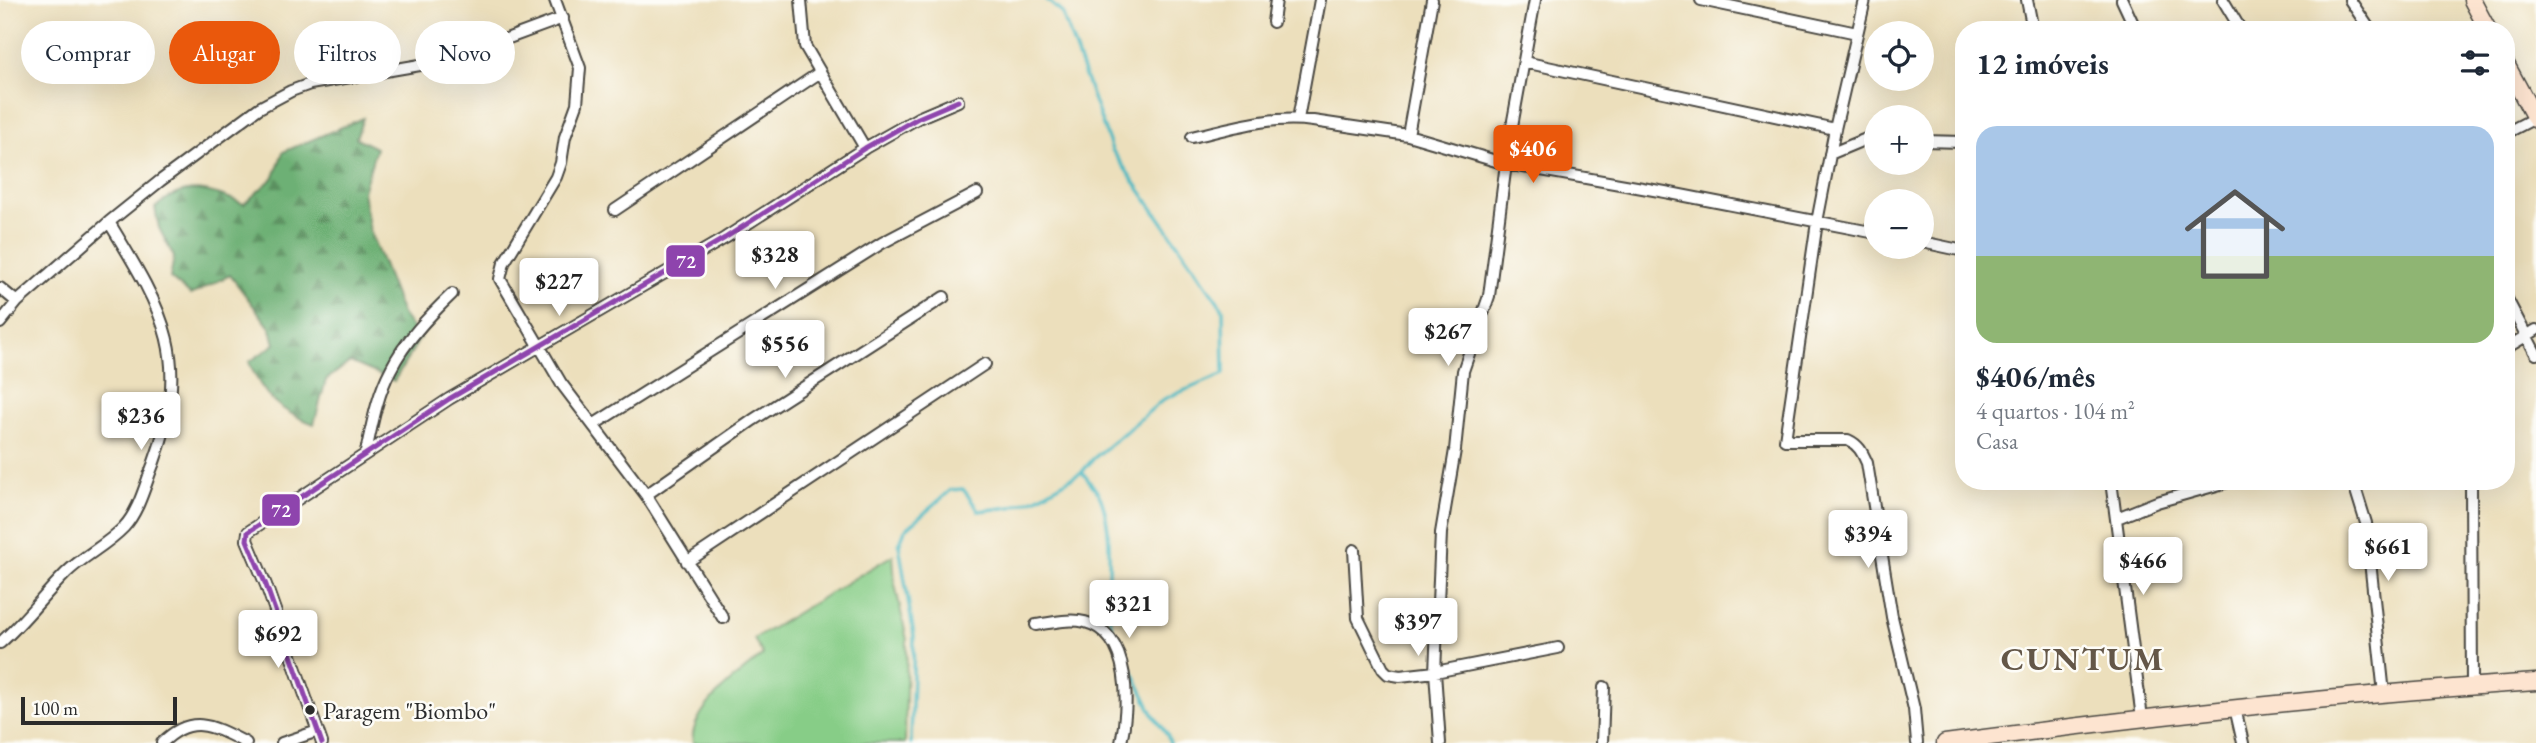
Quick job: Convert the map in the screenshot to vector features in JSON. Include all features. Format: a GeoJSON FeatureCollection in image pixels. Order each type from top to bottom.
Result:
{"type":"FeatureCollection","features":[{"type":"Feature","properties":{"kind":"main road"},"geometry":{"type":"LineString","coordinates":[[2472,0],[2483,21]]}},
{"type":"Feature","properties":{"kind":"main road"},"geometry":{"type":"LineString","coordinates":[[2515,80],[2534,114]]}},
{"type":"Feature","properties":{"kind":"main road"},"geometry":{"type":"LineString","coordinates":[[1945,743],[2054,736],[2142,718],[2235,708],[2536,682]]}},
{"type":"Feature","properties":{"kind":"street"},"geometry":{"type":"LineString","coordinates":[[555,0],[580,68],[574,117],[565,137],[561,163],[555,177],[501,271],[503,286],[561,383],[646,495],[723,618]]}},
{"type":"Feature","properties":{"kind":"street"},"geometry":{"type":"LineString","coordinates":[[801,0],[805,46],[865,148]]}},
{"type":"Feature","properties":{"kind":"street"},"geometry":{"type":"LineString","coordinates":[[1273,22],[1276,0]]}},
{"type":"Feature","properties":{"kind":"street"},"geometry":{"type":"LineString","coordinates":[[1298,119],[1320,0]]}},
{"type":"Feature","properties":{"kind":"street"},"geometry":{"type":"LineString","coordinates":[[1408,135],[1432,0]]}},
{"type":"Feature","properties":{"kind":"street"},"geometry":{"type":"LineString","coordinates":[[1440,743],[1435,671],[1441,533],[1455,450],[1463,371],[1489,296],[1506,164],[1535,0]]}},
{"type":"Feature","properties":{"kind":"street"},"geometry":{"type":"LineString","coordinates":[[1701,0],[1857,33]]}},
{"type":"Feature","properties":{"kind":"street"},"geometry":{"type":"LineString","coordinates":[[1866,0],[1835,129],[1817,222],[1786,440],[1848,440],[1861,450],[1867,463],[1892,617],[1914,709],[1917,743]]}},
{"type":"Feature","properties":{"kind":"street"},"geometry":{"type":"LineString","coordinates":[[2027,0],[2031,21]]}},
{"type":"Feature","properties":{"kind":"street"},"geometry":{"type":"LineString","coordinates":[[2122,0],[2132,21]]}},
{"type":"Feature","properties":{"kind":"street"},"geometry":{"type":"LineString","coordinates":[[2223,0],[2236,21]]}},
{"type":"Feature","properties":{"kind":"street"},"geometry":{"type":"LineString","coordinates":[[2350,0],[2364,21]]}},
{"type":"Feature","properties":{"kind":"street"},"geometry":{"type":"LineString","coordinates":[[0,323],[17,302],[160,181],[248,116],[290,91],[310,84],[420,65],[498,42],[563,18]]}},
{"type":"Feature","properties":{"kind":"street"},"geometry":{"type":"LineString","coordinates":[[1524,62],[1835,129]]}},
{"type":"Feature","properties":{"kind":"street"},"geometry":{"type":"LineString","coordinates":[[615,210],[819,73]]}},
{"type":"Feature","properties":{"kind":"street"},"geometry":{"type":"LineString","coordinates":[[323,743],[246,536],[366,452],[449,399],[725,238],[865,148],[918,118],[958,101]]}},
{"type":"Feature","properties":{"kind":"street"},"geometry":{"type":"LineString","coordinates":[[2515,127],[2534,114]]}},
{"type":"Feature","properties":{"kind":"street"},"geometry":{"type":"LineString","coordinates":[[1192,137],[1253,123],[1298,119],[1408,135],[1506,164],[1864,231]]}},
{"type":"Feature","properties":{"kind":"street"},"geometry":{"type":"LineString","coordinates":[[1830,154],[1864,140]]}},
{"type":"Feature","properties":{"kind":"street"},"geometry":{"type":"LineString","coordinates":[[1934,141],[1955,142]]}},
{"type":"Feature","properties":{"kind":"street"},"geometry":{"type":"LineString","coordinates":[[593,425],[882,243],[977,193]]}},
{"type":"Feature","properties":{"kind":"street"},"geometry":{"type":"LineString","coordinates":[[0,643],[68,570],[124,526],[140,500],[163,436],[173,377],[170,344],[141,275],[109,222]]}},
{"type":"Feature","properties":{"kind":"street"},"geometry":{"type":"LineString","coordinates":[[1934,245],[1955,249]]}},
{"type":"Feature","properties":{"kind":"street"},"geometry":{"type":"LineString","coordinates":[[0,288],[17,302]]}},
{"type":"Feature","properties":{"kind":"street"},"geometry":{"type":"LineString","coordinates":[[366,452],[380,395],[391,369],[430,315],[452,294]]}},
{"type":"Feature","properties":{"kind":"street"},"geometry":{"type":"LineString","coordinates":[[646,495],[753,419],[944,297]]}},
{"type":"Feature","properties":{"kind":"street"},"geometry":{"type":"LineString","coordinates":[[2515,316],[2536,354]]}},
{"type":"Feature","properties":{"kind":"street"},"geometry":{"type":"LineString","coordinates":[[2515,343],[2536,330]]}},
{"type":"Feature","properties":{"kind":"street"},"geometry":{"type":"LineString","coordinates":[[687,562],[985,364]]}},
{"type":"Feature","properties":{"kind":"street"},"geometry":{"type":"LineString","coordinates":[[2112,490],[2142,718]]}},
{"type":"Feature","properties":{"kind":"street"},"geometry":{"type":"LineString","coordinates":[[2116,518],[2157,502],[2199,490]]}},
{"type":"Feature","properties":{"kind":"street"},"geometry":{"type":"LineString","coordinates":[[2356,490],[2366,523],[2384,694]]}},
{"type":"Feature","properties":{"kind":"street"},"geometry":{"type":"LineString","coordinates":[[2471,490],[2472,686]]}},
{"type":"Feature","properties":{"kind":"street"},"geometry":{"type":"LineString","coordinates":[[1354,550],[1358,618],[1388,674],[1400,676],[1435,671],[1558,648]]}},
{"type":"Feature","properties":{"kind":"street"},"geometry":{"type":"LineString","coordinates":[[1036,625],[1070,620],[1087,622],[1107,635],[1122,664],[1126,684],[1126,710],[1121,743]]}},
{"type":"Feature","properties":{"kind":"street"},"geometry":{"type":"LineString","coordinates":[[1602,743],[1604,687]]}},
{"type":"Feature","properties":{"kind":"street"},"geometry":{"type":"LineString","coordinates":[[2235,708],[2242,743]]}},
{"type":"Feature","properties":{"kind":"street"},"geometry":{"type":"LineString","coordinates":[[162,743],[176,730],[200,724],[215,727],[246,743]]}},
{"type":"Feature","properties":{"kind":"street"},"geometry":{"type":"LineString","coordinates":[[282,743],[318,731]]}},
{"type":"Feature","properties":{"kind":"green space"},"geometry":{"type":"Polygon","coordinates":[[[363,118],[356,138],[376,148],[363,192],[370,231],[402,314],[420,338],[394,381],[350,362],[326,380],[314,424],[282,408],[260,385],[249,362],[275,344],[271,329],[230,275],[191,295],[170,278],[174,257],[159,228],[155,208],[177,194],[198,190],[244,204],[274,177],[283,152],[363,118]]]}},
{"type":"Feature","properties":{"kind":"green space"},"geometry":{"type":"Polygon","coordinates":[[[893,555],[895,584],[907,640],[905,743],[693,743],[694,731],[707,706],[729,682],[763,655],[754,639],[893,555]]]}},
{"type":"Feature","properties":{"kind":"waterway"},"geometry":{"type":"LineString","coordinates":[[911,743],[914,636],[899,545],[905,530],[951,490],[963,489],[979,511],[1011,507],[1037,498],[1082,472],[1093,459],[1164,399],[1224,374],[1223,309],[1112,150],[1062,13],[1047,0]]}},
{"type":"Feature","properties":{"kind":"waterway"},"geometry":{"type":"LineString","coordinates":[[1082,472],[1099,495],[1106,516],[1113,636]]}},
{"type":"Feature","properties":{"kind":"waterway"},"geometry":{"type":"LineString","coordinates":[[1123,652],[1170,743]]}},
{"type":"Feature","properties":{"kind":"transit line","name":"72"},"geometry":{"type":"LineString","coordinates":[[322,743],[266,585],[247,540],[248,532],[449,399],[725,238],[865,148],[918,118],[958,101]]}},
{"type":"Feature","properties":{"kind":"place","name":"Paragem \"Biombo\""},"geometry":{"type":"Point","coordinates":[310,710]}},
{"type":"Feature","properties":{"kind":"district","name":"CUNTUM"},"geometry":{"type":"Point","coordinates":[2083,658]}}]}
